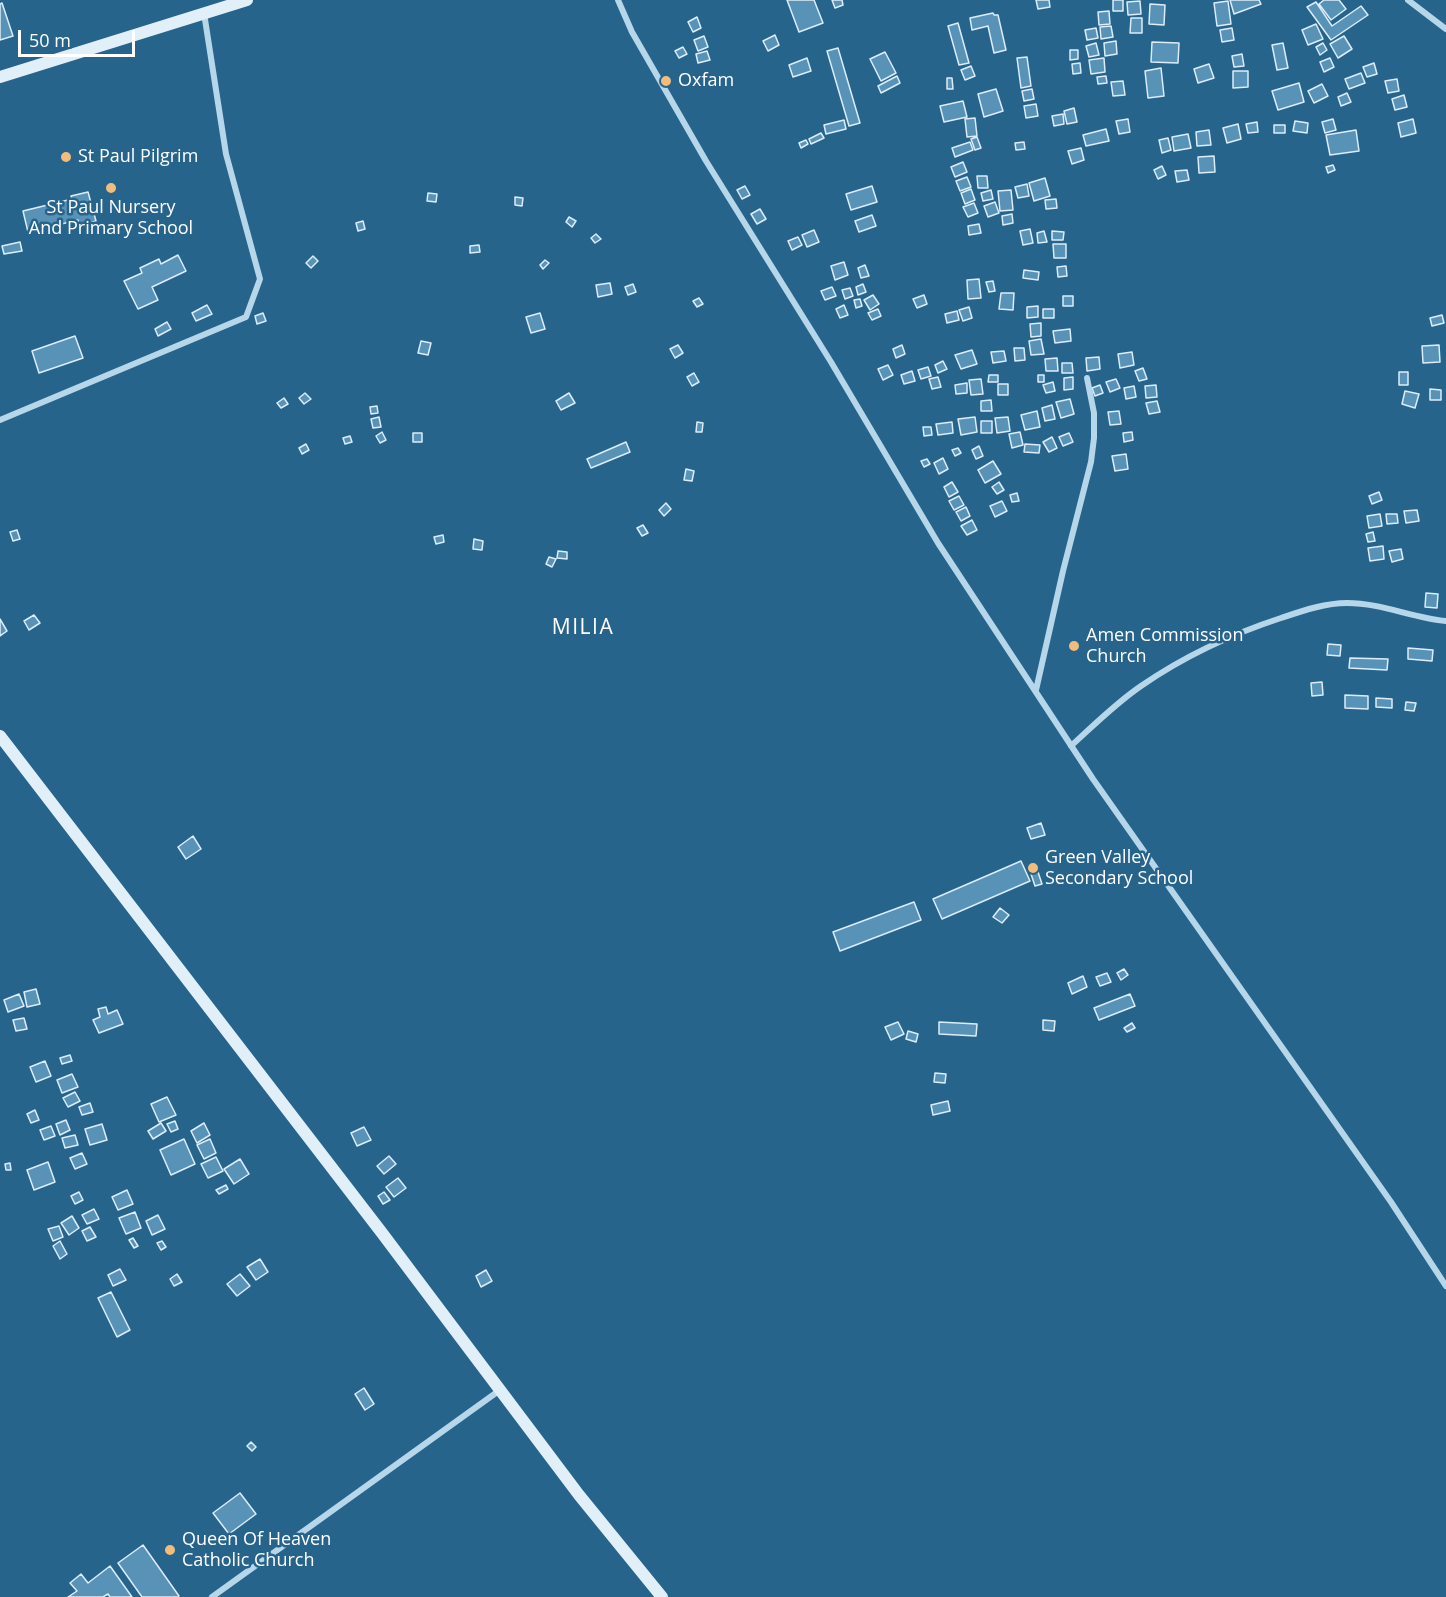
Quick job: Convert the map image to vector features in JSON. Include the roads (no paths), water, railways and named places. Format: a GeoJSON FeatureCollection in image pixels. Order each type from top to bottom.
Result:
{"type":"FeatureCollection","features":[{"type":"Feature","properties":{"kind":"street"},"geometry":{"type":"LineString","coordinates":[[0,77],[247,0]]}},
{"type":"Feature","properties":{"kind":"street"},"geometry":{"type":"LineString","coordinates":[[618,0],[632,32],[706,161],[831,362],[938,543],[1093,779],[1384,1192],[1446,1286]]}},
{"type":"Feature","properties":{"kind":"street"},"geometry":{"type":"LineString","coordinates":[[1408,0],[1446,29]]}},
{"type":"Feature","properties":{"kind":"street"},"geometry":{"type":"LineString","coordinates":[[0,420],[246,317],[260,279],[226,154],[204,13]]}},
{"type":"Feature","properties":{"kind":"street"},"geometry":{"type":"LineString","coordinates":[[1036,690],[1062,571],[1091,462],[1094,413],[1087,378]]}},
{"type":"Feature","properties":{"kind":"street"},"geometry":{"type":"LineString","coordinates":[[1071,746],[1121,701],[1159,675],[1239,633],[1278,619],[1319,607],[1348,603],[1370,605],[1446,621]]}},
{"type":"Feature","properties":{"kind":"street"},"geometry":{"type":"LineString","coordinates":[[0,736],[382,1233],[579,1495],[662,1597]]}},
{"type":"Feature","properties":{"kind":"street"},"geometry":{"type":"LineString","coordinates":[[212,1597],[500,1390]]}},
{"type":"Feature","properties":{"kind":"place","name":"Oxfam"},"geometry":{"type":"Point","coordinates":[666,81]}},
{"type":"Feature","properties":{"kind":"place","name":"St Paul Pilgrim"},"geometry":{"type":"Point","coordinates":[66,157]}},
{"type":"Feature","properties":{"kind":"place","name":"St Paul Nursery And Primary School"},"geometry":{"type":"Point","coordinates":[111,188]}},
{"type":"Feature","properties":{"kind":"place","name":"Amen Commission Church"},"geometry":{"type":"Point","coordinates":[1074,646]}},
{"type":"Feature","properties":{"kind":"place","name":"Green Valley Secondary School"},"geometry":{"type":"Point","coordinates":[1033,868]}},
{"type":"Feature","properties":{"kind":"place","name":"Queen Of Heaven Catholic Church"},"geometry":{"type":"Point","coordinates":[170,1550]}},
{"type":"Feature","properties":{"kind":"district","name":"MILIA"},"geometry":{"type":"Point","coordinates":[583,628]}}]}
